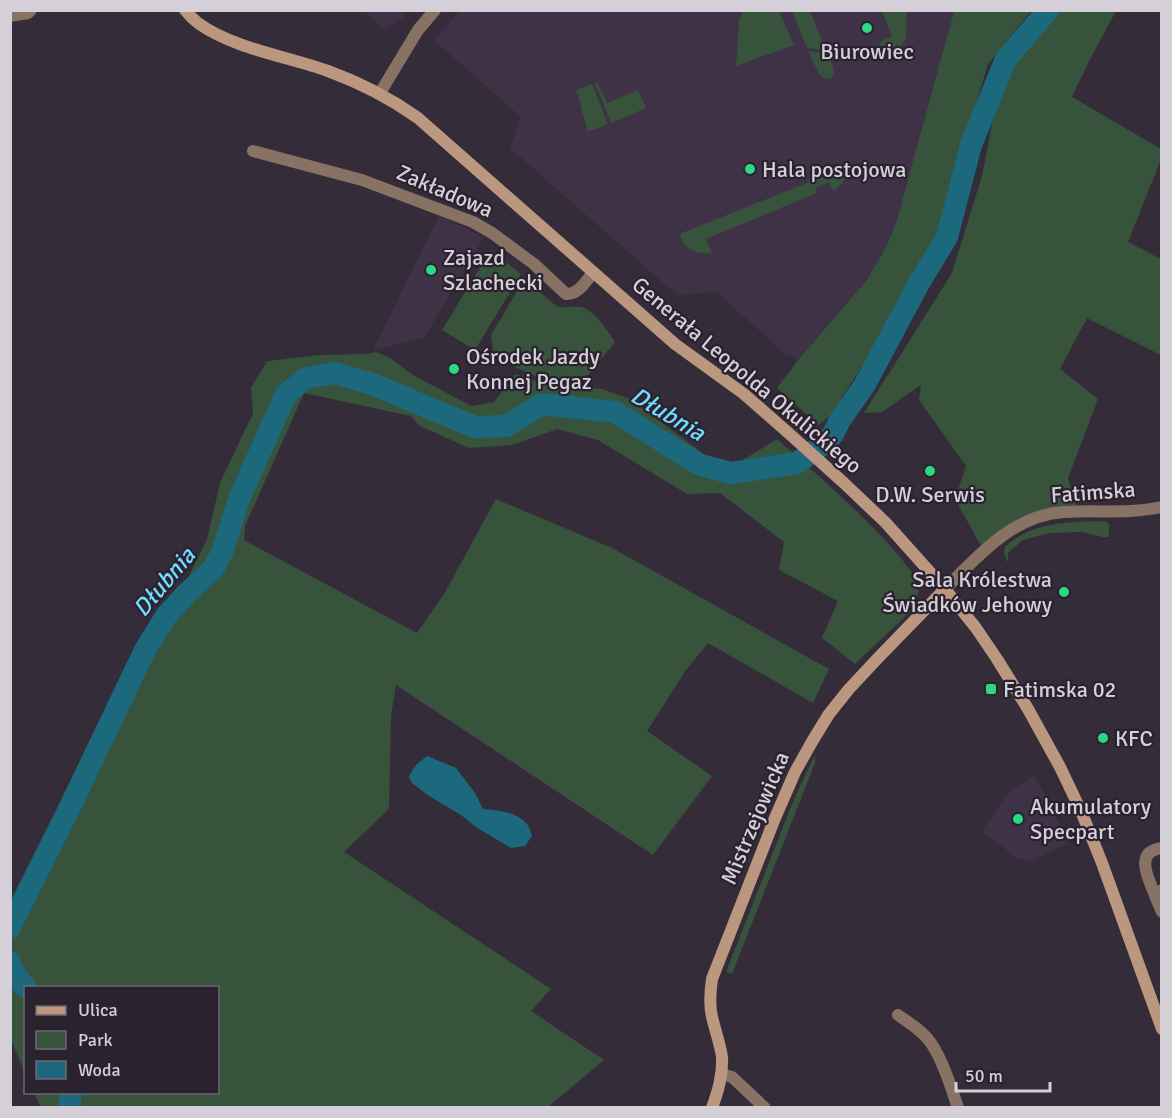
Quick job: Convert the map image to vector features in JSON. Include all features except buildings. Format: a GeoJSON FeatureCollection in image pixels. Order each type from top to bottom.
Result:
{"type":"FeatureCollection","features":[{"type":"Feature","properties":{"kind":"main road","name":"Generała Leopolda Okulickiego"},"geometry":{"type":"LineString","coordinates":[[185,10],[198,23],[228,40],[327,70],[354,81],[380,93],[418,118],[675,344],[744,394],[794,437],[886,523],[945,589],[980,634],[1040,729],[1081,811],[1161,1029]]}},
{"type":"Feature","properties":{"kind":"main road","name":"Mistrzejowicka"},"geometry":{"type":"LineString","coordinates":[[712,1107],[721,1074],[721,1050],[711,1007],[712,979],[795,772],[842,697],[945,589]]}},
{"type":"Feature","properties":{"kind":"street"},"geometry":{"type":"LineString","coordinates":[[10,16],[28,13],[31,10]]}},
{"type":"Feature","properties":{"kind":"street"},"geometry":{"type":"LineString","coordinates":[[380,93],[418,30],[435,10]]}},
{"type":"Feature","properties":{"kind":"street","name":"Zakładowa"},"geometry":{"type":"LineString","coordinates":[[253,151],[362,180],[473,222],[534,264],[566,294],[576,292],[592,273]]}},
{"type":"Feature","properties":{"kind":"street","name":"Fatimska"},"geometry":{"type":"LineString","coordinates":[[945,589],[991,544],[1034,519],[1061,512],[1128,511],[1161,507]]}},
{"type":"Feature","properties":{"kind":"street"},"geometry":{"type":"LineString","coordinates":[[1161,848],[1149,853],[1144,864],[1159,894],[1161,912]]}},
{"type":"Feature","properties":{"kind":"street"},"geometry":{"type":"LineString","coordinates":[[898,1016],[920,1031],[931,1042],[958,1107]]}},
{"type":"Feature","properties":{"kind":"street"},"geometry":{"type":"LineString","coordinates":[[721,1074],[732,1077],[765,1107]]}},
{"type":"Feature","properties":{"kind":"shaded area"},"geometry":{"type":"Polygon","coordinates":[[[364,11],[402,11],[405,17],[384,29],[364,11]]]}},
{"type":"Feature","properties":{"kind":"shaded area"},"geometry":{"type":"Polygon","coordinates":[[[460,11],[954,11],[890,239],[866,281],[799,359],[785,354],[717,292],[677,295],[510,148],[521,117],[434,40],[460,11]]]}},
{"type":"Feature","properties":{"kind":"shaded area"},"geometry":{"type":"Polygon","coordinates":[[[439,216],[484,237],[424,338],[373,350],[439,216]]]}},
{"type":"Feature","properties":{"kind":"shaded area"},"geometry":{"type":"Polygon","coordinates":[[[1034,775],[1055,814],[1066,844],[1031,861],[1014,857],[982,833],[1003,800],[1013,789],[1034,775]]]}},
{"type":"Feature","properties":{"kind":"green space"},"geometry":{"type":"Polygon","coordinates":[[[743,11],[779,11],[794,45],[736,66],[738,21],[743,11]]]}},
{"type":"Feature","properties":{"kind":"green space"},"geometry":{"type":"Polygon","coordinates":[[[792,11],[810,11],[826,50],[807,48],[792,11]]]}},
{"type":"Feature","properties":{"kind":"green space"},"geometry":{"type":"Polygon","coordinates":[[[882,11],[907,11],[906,37],[901,47],[883,54],[879,42],[892,36],[882,11]]]}},
{"type":"Feature","properties":{"kind":"green space"},"geometry":{"type":"Polygon","coordinates":[[[954,11],[1031,11],[988,64],[938,232],[887,325],[854,379],[830,416],[818,425],[777,388],[866,281],[886,247],[896,223],[954,11]]]}},
{"type":"Feature","properties":{"kind":"green space"},"geometry":{"type":"Polygon","coordinates":[[[1061,11],[1116,11],[1072,97],[1161,149],[1161,159],[1128,242],[1161,259],[1161,355],[1087,318],[1060,369],[1098,399],[1068,478],[1076,505],[1051,508],[981,546],[955,499],[966,466],[919,400],[921,385],[882,412],[864,413],[952,273],[982,176],[993,119],[1016,58],[1061,11]]]}},
{"type":"Feature","properties":{"kind":"green space"},"geometry":{"type":"Polygon","coordinates":[[[808,51],[828,54],[833,69],[831,78],[825,79],[819,74],[808,51]]]}},
{"type":"Feature","properties":{"kind":"green space"},"geometry":{"type":"Polygon","coordinates":[[[597,82],[607,103],[638,90],[646,108],[611,123],[595,83],[597,82]]]}},
{"type":"Feature","properties":{"kind":"green space"},"geometry":{"type":"Polygon","coordinates":[[[592,84],[608,124],[588,132],[576,90],[592,84]]]}},
{"type":"Feature","properties":{"kind":"green space"},"geometry":{"type":"Polygon","coordinates":[[[849,166],[842,184],[833,191],[829,182],[815,188],[817,193],[706,239],[712,253],[693,250],[682,241],[680,236],[682,233],[849,166]]]}},
{"type":"Feature","properties":{"kind":"green space"},"geometry":{"type":"Polygon","coordinates":[[[491,250],[521,274],[475,350],[442,330],[491,250]]]}},
{"type":"Feature","properties":{"kind":"green space"},"geometry":{"type":"Polygon","coordinates":[[[526,280],[556,306],[581,307],[591,312],[615,342],[583,381],[536,376],[515,367],[493,350],[491,335],[526,280]]]}},
{"type":"Feature","properties":{"kind":"green space"},"geometry":{"type":"Polygon","coordinates":[[[376,352],[390,358],[413,375],[471,406],[494,402],[515,374],[549,385],[602,389],[630,399],[716,463],[738,463],[777,439],[833,489],[898,554],[912,573],[918,587],[918,596],[909,607],[911,611],[855,664],[822,638],[838,601],[779,570],[784,542],[720,493],[687,494],[598,440],[557,429],[512,445],[469,448],[418,425],[411,416],[304,393],[245,526],[244,540],[417,633],[444,594],[496,499],[612,548],[829,669],[813,703],[708,643],[686,670],[647,731],[712,776],[653,855],[396,685],[391,716],[389,809],[344,852],[551,989],[531,1011],[604,1060],[548,1107],[41,1107],[34,1094],[219,1094],[219,986],[24,986],[24,1071],[11,1040],[11,926],[57,853],[207,539],[220,483],[253,413],[251,388],[267,361],[320,355],[376,352]]]}},
{"type":"Feature","properties":{"kind":"green space"},"geometry":{"type":"Polygon","coordinates":[[[1105,521],[1109,524],[1109,537],[1082,532],[1049,533],[1023,540],[1008,553],[1008,563],[1004,552],[1005,547],[1027,532],[1052,525],[1105,521]]]}},
{"type":"Feature","properties":{"kind":"green space"},"geometry":{"type":"Polygon","coordinates":[[[815,755],[815,763],[732,974],[726,972],[790,809],[815,755]]]}},
{"type":"Feature","properties":{"kind":"water"},"geometry":{"type":"Polygon","coordinates":[[[1035,11],[1061,11],[1016,58],[1006,59],[1013,40],[1035,11]]]}},
{"type":"Feature","properties":{"kind":"water"},"geometry":{"type":"Polygon","coordinates":[[[427,756],[456,768],[475,793],[483,809],[512,814],[522,819],[529,827],[532,836],[525,846],[511,848],[412,783],[409,777],[411,773],[416,765],[427,756]]]}},
{"type":"Feature","properties":{"kind":"waterway","name":"Dłubnia"},"geometry":{"type":"LineString","coordinates":[[10,927],[145,650],[166,616],[213,569],[222,553],[239,499],[286,394],[306,378],[335,373],[372,384],[475,427],[506,426],[542,404],[615,412],[700,465],[731,473],[797,463],[826,442],[833,434],[864,386],[919,283],[947,237],[971,145],[1006,59],[1048,10]]}},
{"type":"Feature","properties":{"kind":"waterway","name":"Dłubnia"},"geometry":{"type":"LineString","coordinates":[[10,962],[15,975],[24,986]]}},
{"type":"Feature","properties":{"kind":"waterway","name":"Dłubnia"},"geometry":{"type":"LineString","coordinates":[[69,1108],[71,1094]]}},
{"type":"Feature","properties":{"kind":"place","name":"Biurowiec"},"geometry":{"type":"Point","coordinates":[867,28]}},
{"type":"Feature","properties":{"kind":"place","name":"Hala postojowa"},"geometry":{"type":"Point","coordinates":[750,169]}},
{"type":"Feature","properties":{"kind":"place","name":"Zajazd Szlachecki"},"geometry":{"type":"Point","coordinates":[431,270]}},
{"type":"Feature","properties":{"kind":"place","name":"Ośrodek Jazdy Konnej Pegaz"},"geometry":{"type":"Point","coordinates":[454,369]}},
{"type":"Feature","properties":{"kind":"place","name":"D.W. Serwis"},"geometry":{"type":"Point","coordinates":[930,471]}},
{"type":"Feature","properties":{"kind":"place","name":"Sala Królestwa Świadków Jehowy"},"geometry":{"type":"Point","coordinates":[1064,592]}},
{"type":"Feature","properties":{"kind":"place","name":"Fatimska 02"},"geometry":{"type":"Point","coordinates":[991,689]}},
{"type":"Feature","properties":{"kind":"place","name":"KFC"},"geometry":{"type":"Point","coordinates":[1103,738]}},
{"type":"Feature","properties":{"kind":"place","name":"Akumulatory Specpart"},"geometry":{"type":"Point","coordinates":[1018,819]}}]}
